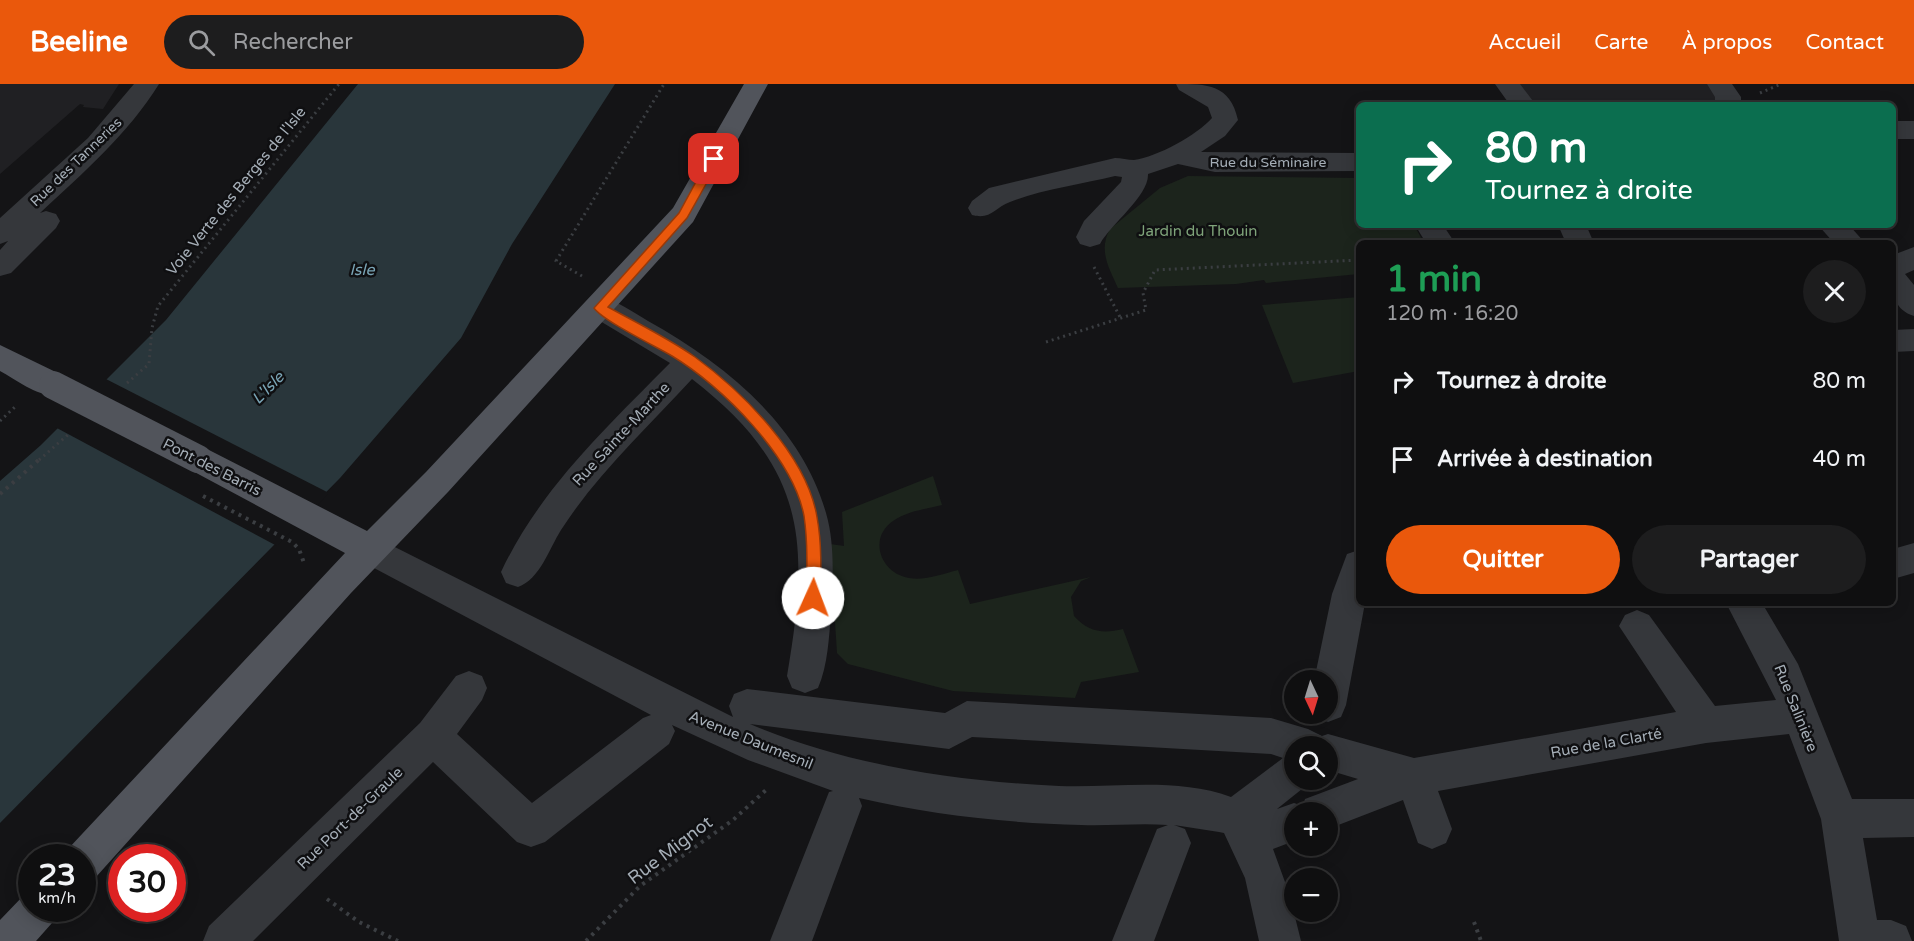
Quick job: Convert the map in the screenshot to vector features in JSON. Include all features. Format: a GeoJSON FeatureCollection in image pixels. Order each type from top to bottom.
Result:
{"type":"FeatureCollection","features":[{"type":"Feature","properties":{"kind":"main road"},"geometry":{"type":"LineString","coordinates":[[96,847],[371,550],[600,308],[683,215],[756,84]]}},
{"type":"Feature","properties":{"kind":"main road","name":"Pont des Barris"},"geometry":{"type":"LineString","coordinates":[[0,357],[335,529],[371,550]]}},
{"type":"Feature","properties":{"kind":"main road"},"geometry":{"type":"LineString","coordinates":[[8,941],[26,922]]}},
{"type":"Feature","properties":{"kind":"street","name":"Rue des Tanneries"},"geometry":{"type":"LineString","coordinates":[[0,234],[94,148],[127,113],[147,84]]}},
{"type":"Feature","properties":{"kind":"street"},"geometry":{"type":"LineString","coordinates":[[1507,84],[1521,102]]}},
{"type":"Feature","properties":{"kind":"street"},"geometry":{"type":"LineString","coordinates":[[1719,84],[1728,97],[1728,102]]}},
{"type":"Feature","properties":{"kind":"street"},"geometry":{"type":"LineString","coordinates":[[982,208],[999,195],[1031,186],[1115,167],[1135,169],[1179,154],[1216,130],[1225,120],[1224,108],[1215,97],[1192,86]]}},
{"type":"Feature","properties":{"kind":"street"},"geometry":{"type":"LineString","coordinates":[[1896,130],[1914,130]]}},
{"type":"Feature","properties":{"kind":"street"},"geometry":{"type":"LineString","coordinates":[[1,266],[85,180],[95,162],[94,148]]}},
{"type":"Feature","properties":{"kind":"street","name":"Rue du Séminaire"},"geometry":{"type":"LineString","coordinates":[[1179,154],[1193,160],[1215,163],[1356,162]]}},
{"type":"Feature","properties":{"kind":"street"},"geometry":{"type":"LineString","coordinates":[[1090,237],[1094,228],[1132,187],[1136,180],[1135,169]]}},
{"type":"Feature","properties":{"kind":"street"},"geometry":{"type":"LineString","coordinates":[[1835,228],[1848,240]]}},
{"type":"Feature","properties":{"kind":"street"},"geometry":{"type":"LineString","coordinates":[[1896,266],[1914,257]]}},
{"type":"Feature","properties":{"kind":"street"},"geometry":{"type":"LineString","coordinates":[[1896,284],[1914,305]]}},
{"type":"Feature","properties":{"kind":"street"},"geometry":{"type":"LineString","coordinates":[[600,308],[691,361],[740,405],[768,434],[789,462],[799,482],[810,515],[814,560],[813,618],[805,676]]}},
{"type":"Feature","properties":{"kind":"street"},"geometry":{"type":"LineString","coordinates":[[1896,342],[1914,340]]}},
{"type":"Feature","properties":{"kind":"street","name":"Rue Sainte-Marthe"},"geometry":{"type":"LineString","coordinates":[[518,572],[555,512],[585,470],[691,361]]}},
{"type":"Feature","properties":{"kind":"street","name":"Avenue Daumesnil"},"geometry":{"type":"LineString","coordinates":[[371,550],[681,712],[786,757],[889,786],[991,801],[1085,806],[1185,806],[1208,808],[1261,820]]}},
{"type":"Feature","properties":{"kind":"street"},"geometry":{"type":"LineString","coordinates":[[1896,563],[1914,558]]}},
{"type":"Feature","properties":{"kind":"street"},"geometry":{"type":"LineString","coordinates":[[1335,670],[1349,594],[1356,574]]}},
{"type":"Feature","properties":{"kind":"street","name":"Rue Salinière"},"geometry":{"type":"LineString","coordinates":[[1753,606],[1785,676],[1840,819],[1870,940]]}},
{"type":"Feature","properties":{"kind":"street"},"geometry":{"type":"LineString","coordinates":[[1637,626],[1706,725]]}},
{"type":"Feature","properties":{"kind":"street","name":"Rue Port-de-Graule"},"geometry":{"type":"LineString","coordinates":[[224,941],[433,736],[469,688]]}},
{"type":"Feature","properties":{"kind":"street"},"geometry":{"type":"LineString","coordinates":[[747,706],[949,731],[956,710],[1271,736],[1284,740]]}},
{"type":"Feature","properties":{"kind":"street","name":"Rue de la Clarté"},"geometry":{"type":"LineString","coordinates":[[1338,806],[1414,777],[1706,725],[1800,715]]}},
{"type":"Feature","properties":{"kind":"street"},"geometry":{"type":"LineString","coordinates":[[433,736],[531,828],[656,731]]}},
{"type":"Feature","properties":{"kind":"street"},"geometry":{"type":"LineString","coordinates":[[1338,756],[1414,777],[1432,829]]}},
{"type":"Feature","properties":{"kind":"street"},"geometry":{"type":"LineString","coordinates":[[1280,941],[1265,877],[1251,841],[1261,820],[1284,787]]}},
{"type":"Feature","properties":{"kind":"street"},"geometry":{"type":"LineString","coordinates":[[791,941],[843,806]]}},
{"type":"Feature","properties":{"kind":"street"},"geometry":{"type":"LineString","coordinates":[[1840,819],[1914,819]]}},
{"type":"Feature","properties":{"kind":"street"},"geometry":{"type":"LineString","coordinates":[[1133,941],[1171,843]]}},
{"type":"Feature","properties":{"kind":"path","name":"Voie Verte des Berges de l'Isle"},"geometry":{"type":"LineString","coordinates":[[154,316],[206,244],[339,84]]}},
{"type":"Feature","properties":{"kind":"path"},"geometry":{"type":"LineString","coordinates":[[586,278],[556,261],[664,84]]}},
{"type":"Feature","properties":{"kind":"path"},"geometry":{"type":"LineString","coordinates":[[1090,237],[1088,248],[1096,276],[1121,319]]}},
{"type":"Feature","properties":{"kind":"path"},"geometry":{"type":"LineString","coordinates":[[1046,342],[1146,310],[1143,293],[1155,270],[1356,260]]}},
{"type":"Feature","properties":{"kind":"path"},"geometry":{"type":"LineString","coordinates":[[0,421],[21,402]]}},
{"type":"Feature","properties":{"kind":"path","name":"Rue Mignot"},"geometry":{"type":"LineString","coordinates":[[586,941],[640,886],[733,820],[773,784]]}},
{"type":"Feature","properties":{"kind":"path"},"geometry":{"type":"LineString","coordinates":[[292,874],[359,922],[398,941]]}},
{"type":"Feature","properties":{"kind":"path"},"geometry":{"type":"LineString","coordinates":[[1474,922],[1481,941]]}},
{"type":"Feature","properties":{"kind":"shaded area"},"geometry":{"type":"Polygon","coordinates":[[[0,84],[119,84],[103,109],[83,107],[84,105],[80,104],[0,174],[0,84]]]}},
{"type":"Feature","properties":{"kind":"shaded area"},"geometry":{"type":"Polygon","coordinates":[[[1513,84],[1711,84],[1719,102],[1528,102],[1513,84]]]}},
{"type":"Feature","properties":{"kind":"green space","name":"Jardin du Thouin"},"geometry":{"type":"Polygon","coordinates":[[[1188,176],[1356,178],[1356,228],[1416,228],[1422,240],[1356,240],[1356,274],[1266,283],[1264,280],[1236,284],[1118,288],[1108,266],[1105,252],[1110,229],[1160,188],[1188,176]]]}},
{"type":"Feature","properties":{"kind":"green space"},"geometry":{"type":"Polygon","coordinates":[[[1356,297],[1356,372],[1293,383],[1262,305],[1356,297]]]}},
{"type":"Feature","properties":{"kind":"green space"},"geometry":{"type":"Polygon","coordinates":[[[933,476],[942,505],[898,518],[885,528],[881,536],[879,545],[881,554],[891,569],[899,575],[915,579],[934,577],[958,570],[970,604],[1091,577],[1081,581],[1071,597],[1074,616],[1096,630],[1123,629],[1139,672],[1081,682],[1075,698],[953,691],[848,664],[837,653],[830,544],[844,546],[842,512],[933,476]]]}},
{"type":"Feature","properties":{"kind":"water","name":"Isle"},"geometry":{"type":"Polygon","coordinates":[[[358,84],[615,84],[512,244],[461,338],[340,478],[0,823],[0,481],[41,445],[166,320],[358,84]]]}},
{"type":"Feature","properties":{"kind":"pier"},"geometry":{"type":"Polygon","coordinates":[[[104,378],[329,493],[277,546],[55,427],[104,378]]]}},
{"type":"Feature","properties":{"kind":"route"},"geometry":{"type":"LineString","coordinates":[[714,159],[683,215],[600,308],[691,361],[740,405],[768,434],[789,462],[807,502],[810,515],[814,560],[813,598]]}},
{"type":"Feature","properties":{"kind":"water label","name":"L'Isle"},"geometry":{"type":"Point","coordinates":[268,388]}}]}
